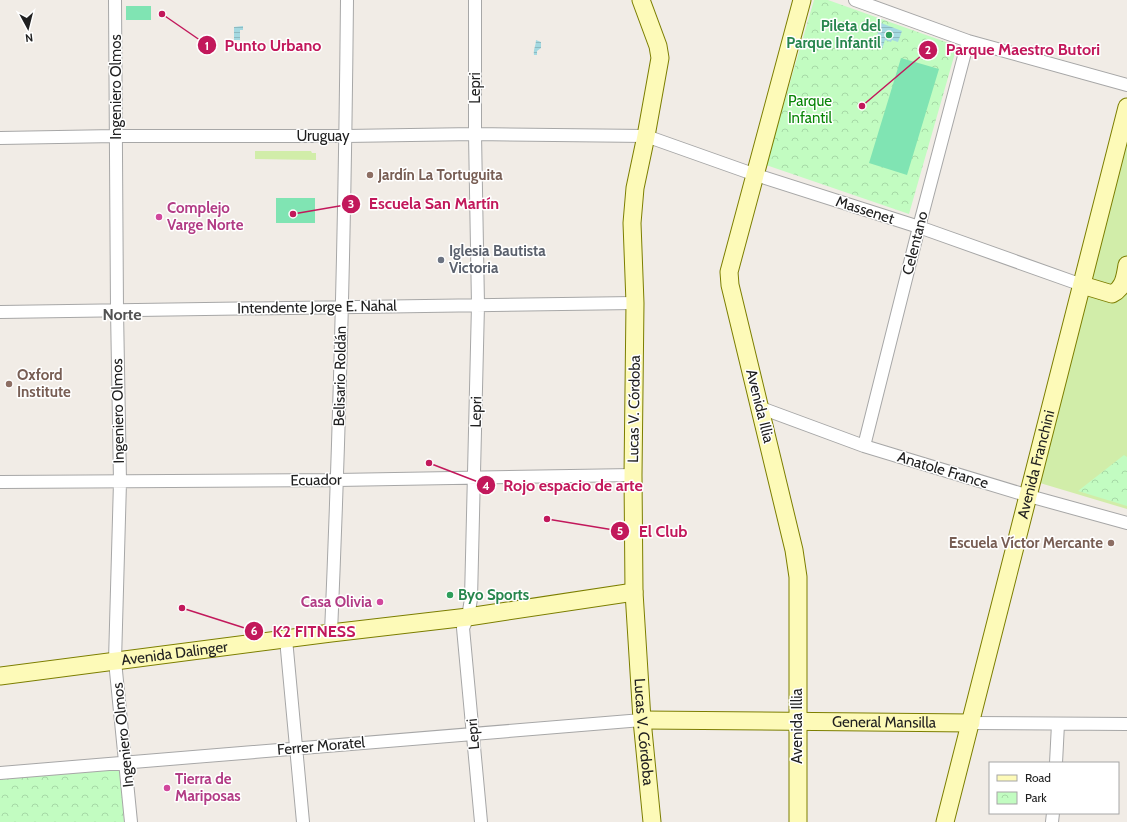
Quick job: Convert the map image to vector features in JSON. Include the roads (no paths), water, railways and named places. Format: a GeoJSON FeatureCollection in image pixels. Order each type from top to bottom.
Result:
{"type":"FeatureCollection","features":[{"type":"Feature","properties":{"kind":"street","name":"Ingeniero Olmos"},"geometry":{"type":"LineString","coordinates":[[115,0],[117,310],[120,482],[115,661],[131,822]]}},
{"type":"Feature","properties":{"kind":"street","name":"Belisario Roldán"},"geometry":{"type":"LineString","coordinates":[[331,633],[337,480],[346,136],[347,0]]}},
{"type":"Feature","properties":{"kind":"street","name":"Lepri"},"geometry":{"type":"LineString","coordinates":[[475,0],[475,134],[478,305],[471,599],[468,616],[463,628],[481,822]]}},
{"type":"Feature","properties":{"kind":"street","name":"Lucas V. Córdoba"},"geometry":{"type":"LineString","coordinates":[[641,0],[658,46],[660,58],[635,188],[632,223],[635,303],[633,476],[634,592],[642,720],[652,822]]}},
{"type":"Feature","properties":{"kind":"street","name":"Avenida Illia"},"geometry":{"type":"LineString","coordinates":[[798,822],[798,577],[794,550],[761,408],[730,285],[729,272],[802,0]]}},
{"type":"Feature","properties":{"kind":"street"},"geometry":{"type":"LineString","coordinates":[[855,0],[968,41],[1127,85]]}},
{"type":"Feature","properties":{"kind":"street","name":"Celentano"},"geometry":{"type":"LineString","coordinates":[[864,446],[968,41]]}},
{"type":"Feature","properties":{"kind":"street","name":"Avenida Franchini"},"geometry":{"type":"LineString","coordinates":[[945,822],[1127,107]]}},
{"type":"Feature","properties":{"kind":"street","name":"Uruguay"},"geometry":{"type":"LineString","coordinates":[[0,138],[475,134],[646,136]]}},
{"type":"Feature","properties":{"kind":"street","name":"Massenet"},"geometry":{"type":"LineString","coordinates":[[646,136],[756,175],[919,227],[1082,285]]}},
{"type":"Feature","properties":{"kind":"street"},"geometry":{"type":"LineString","coordinates":[[1082,285],[1112,294],[1120,290],[1127,265]]}},
{"type":"Feature","properties":{"kind":"street","name":"Intendente Jorge E. Nahal"},"geometry":{"type":"LineString","coordinates":[[0,312],[635,303]]}},
{"type":"Feature","properties":{"kind":"street","name":"Anatole France"},"geometry":{"type":"LineString","coordinates":[[761,408],[864,446],[1029,496],[1127,522]]}},
{"type":"Feature","properties":{"kind":"street","name":"Ecuador"},"geometry":{"type":"LineString","coordinates":[[0,482],[633,476]]}},
{"type":"Feature","properties":{"kind":"street","name":"Avenida Dalinger"},"geometry":{"type":"LineString","coordinates":[[0,676],[468,616],[634,592]]}},
{"type":"Feature","properties":{"kind":"street"},"geometry":{"type":"LineString","coordinates":[[286,639],[303,822]]}},
{"type":"Feature","properties":{"kind":"street","name":"General Mansilla"},"geometry":{"type":"LineString","coordinates":[[642,720],[1127,724]]}},
{"type":"Feature","properties":{"kind":"street","name":"Ferrer Moratel"},"geometry":{"type":"LineString","coordinates":[[0,773],[642,720]]}},
{"type":"Feature","properties":{"kind":"street"},"geometry":{"type":"LineString","coordinates":[[1056,762],[1058,724]]}},
{"type":"Feature","properties":{"kind":"water","name":"Pileta del Parque Infantil"},"geometry":{"type":"Polygon","coordinates":[[[881,23],[902,31],[898,42],[885,40],[882,49],[874,46],[881,23]]]}},
{"type":"Feature","properties":{"kind":"water"},"geometry":{"type":"Polygon","coordinates":[[[243,26],[243,30],[240,30],[240,40],[234,40],[234,27],[243,26]]]}},
{"type":"Feature","properties":{"kind":"water"},"geometry":{"type":"Polygon","coordinates":[[[536,40],[541,42],[541,48],[537,51],[537,55],[534,55],[536,44],[536,40]]]}},
{"type":"Feature","properties":{"kind":"place","name":"Punto Urbano"},"geometry":{"type":"Point","coordinates":[162,14]}},
{"type":"Feature","properties":{"kind":"place","name":"Pileta del Parque Infantil"},"geometry":{"type":"Point","coordinates":[889,35]}},
{"type":"Feature","properties":{"kind":"place","name":"Parque Maestro Butori"},"geometry":{"type":"Point","coordinates":[862,106]}},
{"type":"Feature","properties":{"kind":"place","name":"Jardín La Tortuguita"},"geometry":{"type":"Point","coordinates":[370,175]}},
{"type":"Feature","properties":{"kind":"place","name":"Escuela San Martín"},"geometry":{"type":"Point","coordinates":[293,214]}},
{"type":"Feature","properties":{"kind":"place","name":"Complejo Varge Norte"},"geometry":{"type":"Point","coordinates":[159,217]}},
{"type":"Feature","properties":{"kind":"place","name":"Iglesia Bautista Victoria"},"geometry":{"type":"Point","coordinates":[441,260]}},
{"type":"Feature","properties":{"kind":"place","name":"Oxford Institute"},"geometry":{"type":"Point","coordinates":[9,384]}},
{"type":"Feature","properties":{"kind":"place","name":"Rojo espacio de arte"},"geometry":{"type":"Point","coordinates":[429,463]}},
{"type":"Feature","properties":{"kind":"place","name":"El Club"},"geometry":{"type":"Point","coordinates":[547,519]}},
{"type":"Feature","properties":{"kind":"place","name":"Escuela Víctor Mercante"},"geometry":{"type":"Point","coordinates":[1111,543]}},
{"type":"Feature","properties":{"kind":"place","name":"Byo Sports"},"geometry":{"type":"Point","coordinates":[450,595]}},
{"type":"Feature","properties":{"kind":"place","name":"Casa Olivia"},"geometry":{"type":"Point","coordinates":[380,602]}},
{"type":"Feature","properties":{"kind":"place","name":"K2 FITNESS"},"geometry":{"type":"Point","coordinates":[182,608]}},
{"type":"Feature","properties":{"kind":"place","name":"Tierra de Mariposas"},"geometry":{"type":"Point","coordinates":[167,788]}},
{"type":"Feature","properties":{"kind":"district","name":"Norte"},"geometry":{"type":"Point","coordinates":[122,314]}},
{"type":"Feature","properties":{"kind":"park label","name":"Parque Infantil"},"geometry":{"type":"Point","coordinates":[810,110]}}]}
